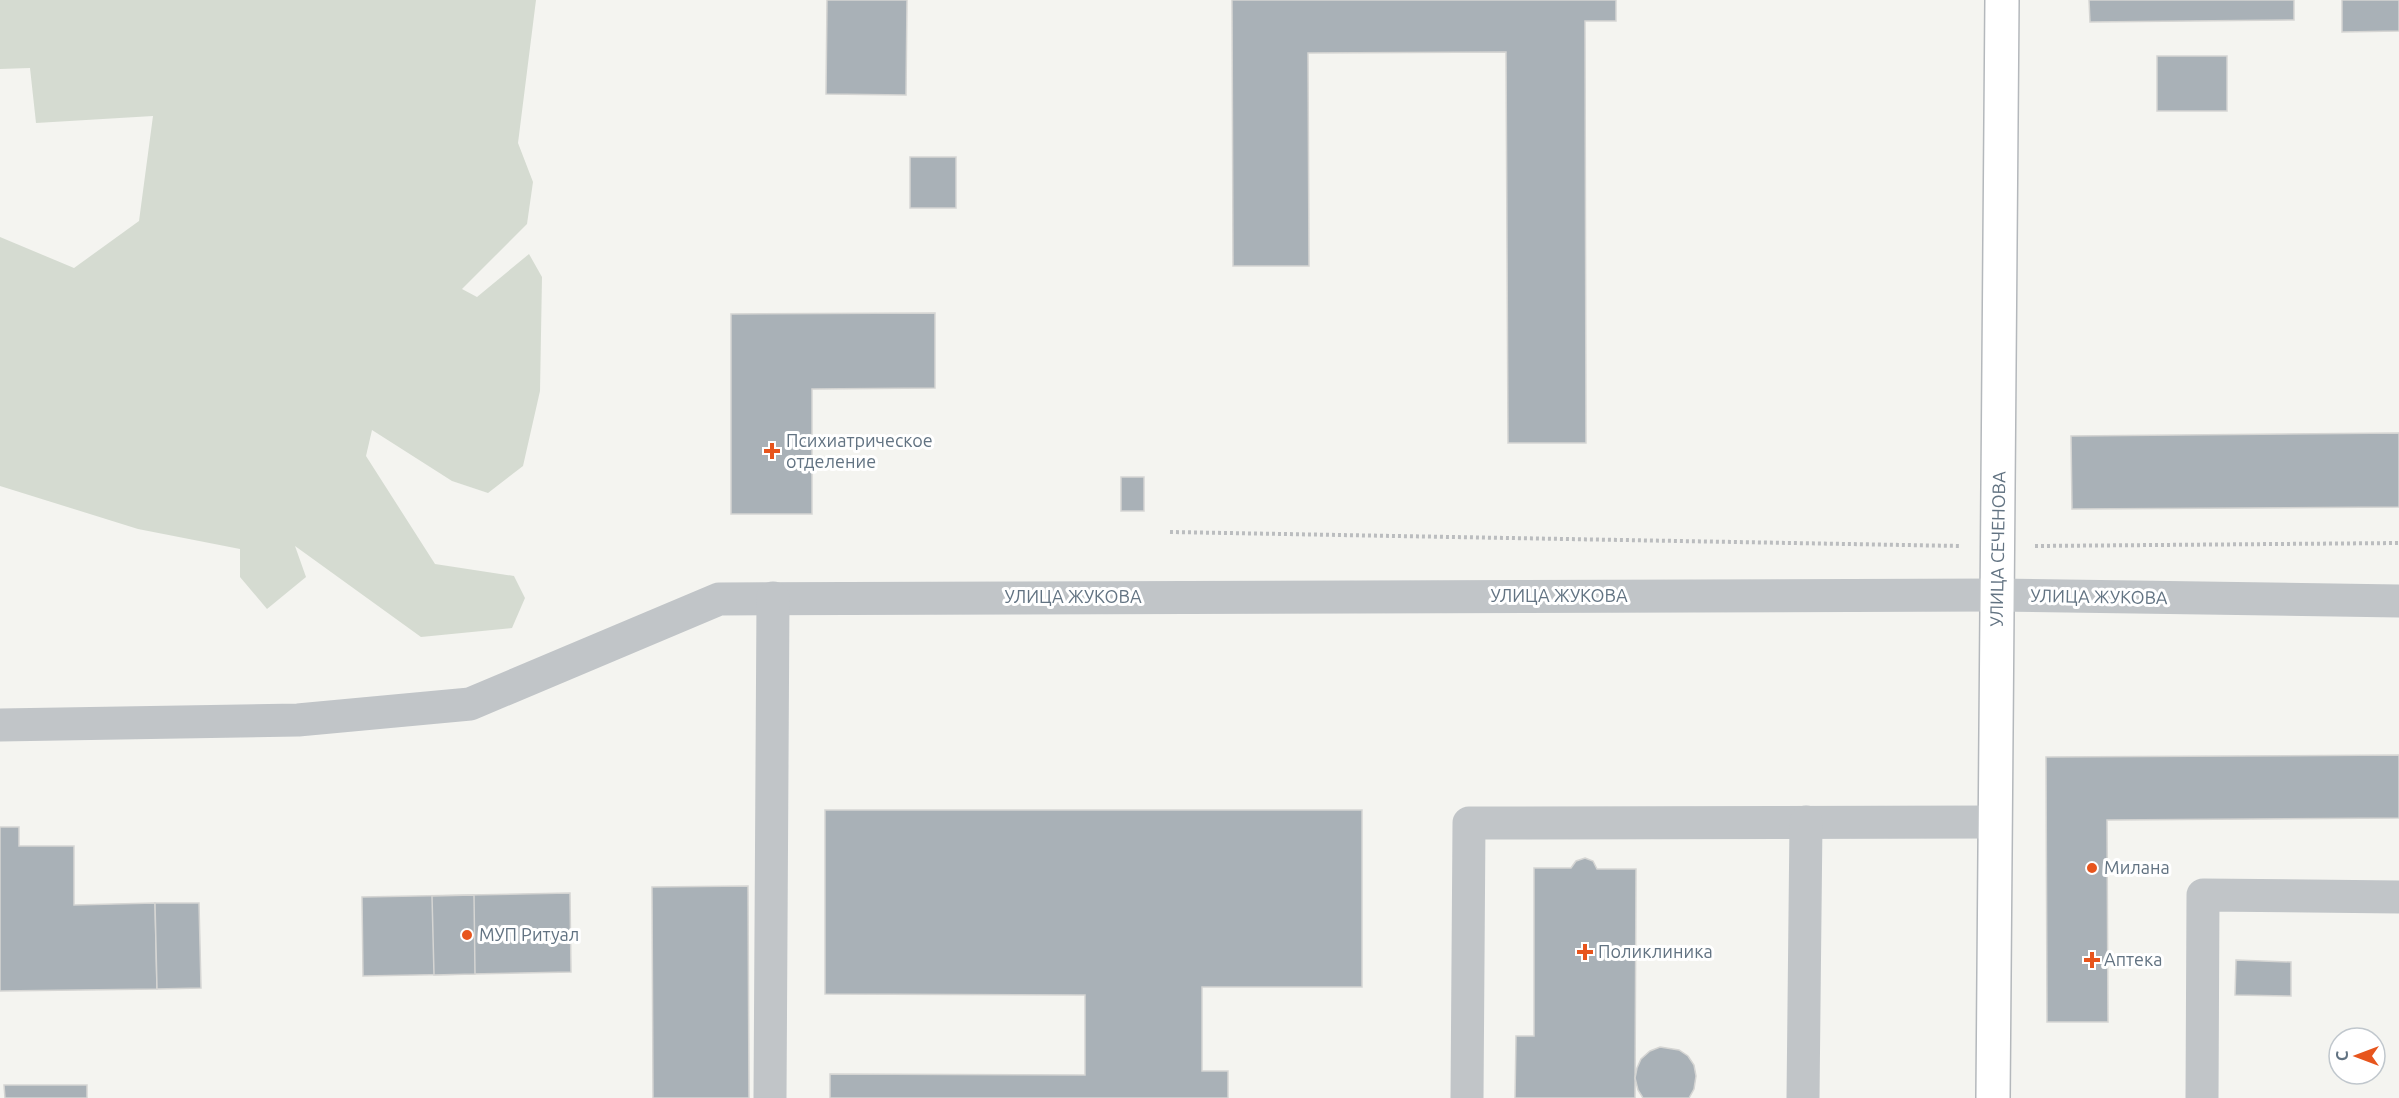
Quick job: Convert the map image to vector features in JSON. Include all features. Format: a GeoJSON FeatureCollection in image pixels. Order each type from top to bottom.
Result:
{"type":"FeatureCollection","features":[{"type":"Feature","properties":{"kind":"main road","name":"УЛИЦА СЕЧЕНОВА"},"geometry":{"type":"LineString","coordinates":[[1993,1098],[2002,0]]}},
{"type":"Feature","properties":{"kind":"street","name":"УЛИЦА ЖУКОВА"},"geometry":{"type":"LineString","coordinates":[[0,725],[298,720],[470,704],[719,599],[1997,595],[2399,601]]}},
{"type":"Feature","properties":{"kind":"street"},"geometry":{"type":"LineString","coordinates":[[770,1098],[773,598]]}},
{"type":"Feature","properties":{"kind":"street"},"geometry":{"type":"LineString","coordinates":[[1803,1098],[1806,822]]}},
{"type":"Feature","properties":{"kind":"street"},"geometry":{"type":"LineString","coordinates":[[1467,1098],[1469,823],[1995,822]]}},
{"type":"Feature","properties":{"kind":"street"},"geometry":{"type":"LineString","coordinates":[[2202,1098],[2203,895],[2399,897]]}},
{"type":"Feature","properties":{"kind":"path"},"geometry":{"type":"LineString","coordinates":[[1170,532],[1998,547],[2399,543]]}},
{"type":"Feature","properties":{"kind":"shaded area"},"geometry":{"type":"Polygon","coordinates":[[[0,0],[536,0],[518,143],[533,182],[527,224],[462,289],[477,297],[529,254],[542,277],[540,391],[523,466],[488,493],[452,481],[372,430],[366,456],[435,564],[514,576],[525,598],[512,628],[421,637],[295,546],[306,577],[267,609],[240,577],[240,549],[138,529],[0,486],[0,237],[74,268],[139,221],[153,116],[36,123],[30,68],[0,69],[0,0]]]}},
{"type":"Feature","properties":{"kind":"building"},"geometry":{"type":"Polygon","coordinates":[[[827,0],[907,0],[906,95],[826,94],[827,0]]]}},
{"type":"Feature","properties":{"kind":"building"},"geometry":{"type":"Polygon","coordinates":[[[1232,0],[1616,0],[1616,21],[1585,21],[1586,443],[1508,443],[1506,52],[1308,53],[1309,266],[1233,266],[1232,0]]]}},
{"type":"Feature","properties":{"kind":"building"},"geometry":{"type":"Polygon","coordinates":[[[2089,0],[2294,0],[2294,20],[2090,22],[2089,0]]]}},
{"type":"Feature","properties":{"kind":"building"},"geometry":{"type":"Polygon","coordinates":[[[2342,0],[2399,0],[2399,31],[2342,32],[2342,0]]]}},
{"type":"Feature","properties":{"kind":"building"},"geometry":{"type":"Polygon","coordinates":[[[2157,56],[2227,56],[2227,111],[2157,111],[2157,56]]]}},
{"type":"Feature","properties":{"kind":"building"},"geometry":{"type":"Polygon","coordinates":[[[910,157],[956,157],[956,208],[910,208],[910,157]]]}},
{"type":"Feature","properties":{"kind":"building","name":"Психиатрическое отделение"},"geometry":{"type":"Polygon","coordinates":[[[935,313],[935,388],[812,389],[812,514],[731,514],[731,314],[935,313]]]}},
{"type":"Feature","properties":{"kind":"building"},"geometry":{"type":"Polygon","coordinates":[[[2399,433],[2399,507],[2072,509],[2071,436],[2399,433]]]}},
{"type":"Feature","properties":{"kind":"building"},"geometry":{"type":"Polygon","coordinates":[[[1121,477],[1144,477],[1144,511],[1121,511],[1121,477]]]}},
{"type":"Feature","properties":{"kind":"building"},"geometry":{"type":"Polygon","coordinates":[[[2399,755],[2399,818],[2107,820],[2108,1022],[2047,1022],[2046,757],[2399,755]]]}},
{"type":"Feature","properties":{"kind":"building"},"geometry":{"type":"Polygon","coordinates":[[[825,810],[1362,810],[1362,987],[1202,987],[1202,1071],[1228,1071],[1228,1098],[830,1098],[830,1074],[1085,1075],[1085,995],[825,994],[825,810]]]}},
{"type":"Feature","properties":{"kind":"building"},"geometry":{"type":"Polygon","coordinates":[[[0,827],[19,827],[19,846],[74,846],[74,905],[155,903],[157,989],[0,991],[0,827]]]}},
{"type":"Feature","properties":{"kind":"building","name":"Поликлиника"},"geometry":{"type":"Polygon","coordinates":[[[1585,858],[1593,861],[1597,869],[1636,869],[1635,1098],[1515,1098],[1516,1036],[1534,1036],[1534,868],[1571,868],[1576,861],[1585,858]]]}},
{"type":"Feature","properties":{"kind":"building"},"geometry":{"type":"Polygon","coordinates":[[[748,886],[749,1098],[653,1098],[652,887],[748,886]]]}},
{"type":"Feature","properties":{"kind":"building","name":"МУП Ритуал"},"geometry":{"type":"Polygon","coordinates":[[[570,893],[571,972],[363,976],[362,897],[570,893]]]}},
{"type":"Feature","properties":{"kind":"building"},"geometry":{"type":"Polygon","coordinates":[[[474,895],[475,974],[434,975],[432,896],[474,895]]]}},
{"type":"Feature","properties":{"kind":"building"},"geometry":{"type":"Polygon","coordinates":[[[155,903],[199,903],[201,988],[157,989],[155,903]]]}},
{"type":"Feature","properties":{"kind":"building"},"geometry":{"type":"Polygon","coordinates":[[[2236,960],[2291,962],[2291,996],[2235,995],[2236,960]]]}},
{"type":"Feature","properties":{"kind":"building"},"geometry":{"type":"Polygon","coordinates":[[[1660,1047],[1679,1050],[1688,1056],[1694,1065],[1696,1076],[1694,1089],[1689,1098],[1643,1098],[1638,1090],[1635,1078],[1641,1059],[1650,1051],[1660,1047]]]}},
{"type":"Feature","properties":{"kind":"building"},"geometry":{"type":"Polygon","coordinates":[[[4,1085],[87,1085],[87,1098],[5,1098],[4,1085]]]}},
{"type":"Feature","properties":{"kind":"place","name":"Психиатрическое отделение"},"geometry":{"type":"Point","coordinates":[772,451]}},
{"type":"Feature","properties":{"kind":"place","name":"Милана"},"geometry":{"type":"Point","coordinates":[2092,868]}},
{"type":"Feature","properties":{"kind":"place","name":"МУП Ритуал"},"geometry":{"type":"Point","coordinates":[467,935]}},
{"type":"Feature","properties":{"kind":"place","name":"Поликлиника"},"geometry":{"type":"Point","coordinates":[1585,952]}},
{"type":"Feature","properties":{"kind":"place","name":"Аптека"},"geometry":{"type":"Point","coordinates":[2092,960]}}]}
